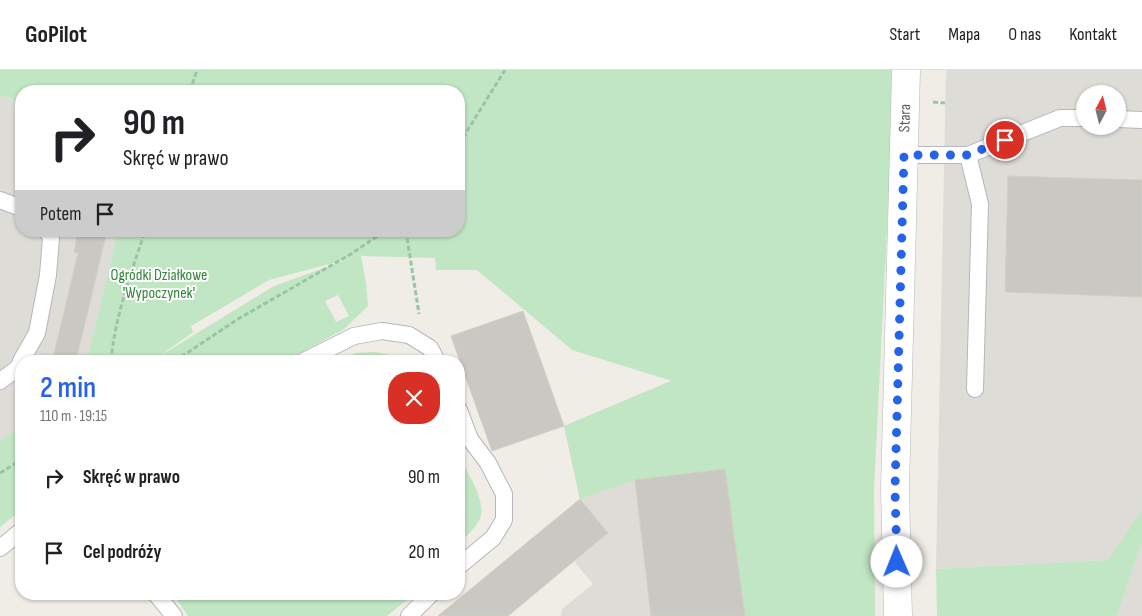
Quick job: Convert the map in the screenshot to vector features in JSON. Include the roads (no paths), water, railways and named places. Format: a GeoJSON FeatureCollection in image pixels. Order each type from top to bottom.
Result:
{"type":"FeatureCollection","features":[{"type":"Feature","properties":{"kind":"street","name":"Stara"},"geometry":{"type":"LineString","coordinates":[[898,616],[895,489],[906,70]]}},
{"type":"Feature","properties":{"kind":"lane"},"geometry":{"type":"LineString","coordinates":[[904,155],[968,155],[1060,118],[1076,118]]}},
{"type":"Feature","properties":{"kind":"lane"},"geometry":{"type":"LineString","coordinates":[[1126,119],[1142,120]]}},
{"type":"Feature","properties":{"kind":"lane"},"geometry":{"type":"LineString","coordinates":[[968,155],[980,204],[976,389]]}},
{"type":"Feature","properties":{"kind":"lane"},"geometry":{"type":"LineString","coordinates":[[0,200],[15,206]]}},
{"type":"Feature","properties":{"kind":"lane"},"geometry":{"type":"LineString","coordinates":[[24,355],[37,333],[48,275],[50,237]]}},
{"type":"Feature","properties":{"kind":"lane"},"geometry":{"type":"LineString","coordinates":[[316,355],[354,336],[382,331],[409,335],[433,355]]}},
{"type":"Feature","properties":{"kind":"lane"},"geometry":{"type":"LineString","coordinates":[[0,381],[15,370]]}},
{"type":"Feature","properties":{"kind":"lane"},"geometry":{"type":"LineString","coordinates":[[465,426],[470,439],[488,462],[504,494],[504,520],[493,538],[465,561]]}},
{"type":"Feature","properties":{"kind":"lane"},"geometry":{"type":"LineString","coordinates":[[0,548],[15,536]]}},
{"type":"Feature","properties":{"kind":"lane"},"geometry":{"type":"LineString","coordinates":[[161,600],[174,616]]}},
{"type":"Feature","properties":{"kind":"lane"},"geometry":{"type":"LineString","coordinates":[[409,616],[426,600]]}},
{"type":"Feature","properties":{"kind":"park label","name":"Ogródki Działkowe 'Wypoczynek'"},"geometry":{"type":"Point","coordinates":[159,284]}}]}
